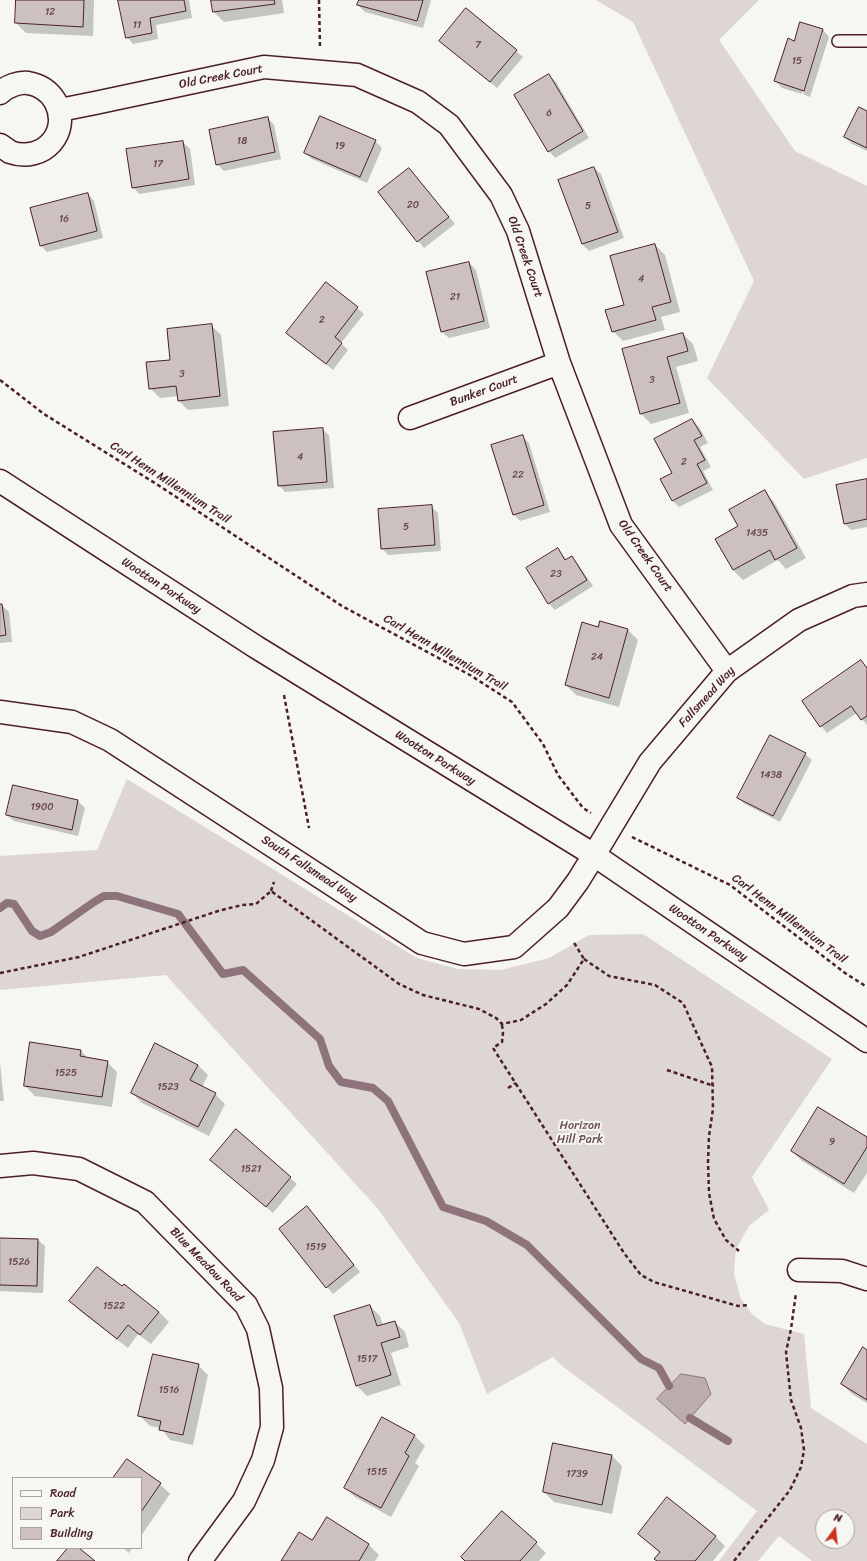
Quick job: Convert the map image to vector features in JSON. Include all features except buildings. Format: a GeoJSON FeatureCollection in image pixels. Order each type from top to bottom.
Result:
{"type":"FeatureCollection","features":[{"type":"Feature","properties":{"kind":"street","name":"Old Creek Court"},"geometry":{"type":"LineString","coordinates":[[60,110],[264,67],[357,76],[418,102],[449,125],[501,195],[518,230],[559,363],[621,525],[727,671]]}},
{"type":"Feature","properties":{"kind":"street"},"geometry":{"type":"LineString","coordinates":[[0,93],[15,84],[33,84],[44,88],[51,93],[60,110],[61,120],[57,134],[51,144],[40,151],[27,155],[10,152],[0,145]]}},
{"type":"Feature","properties":{"kind":"street","name":"Bunker Court"},"geometry":{"type":"LineString","coordinates":[[410,418],[559,363]]}},
{"type":"Feature","properties":{"kind":"street","name":"Wootton Parkway"},"geometry":{"type":"LineString","coordinates":[[0,481],[256,648],[594,855],[867,1041]]}},
{"type":"Feature","properties":{"kind":"street","name":"Fallsmead Way"},"geometry":{"type":"LineString","coordinates":[[594,855],[650,762],[727,671],[799,620],[853,596],[867,594]]}},
{"type":"Feature","properties":{"kind":"street","name":"South Fallsmead Way"},"geometry":{"type":"LineString","coordinates":[[0,712],[72,722],[110,740],[422,943],[464,954],[514,947],[558,908],[578,881],[594,855]]}},
{"type":"Feature","properties":{"kind":"street","name":"Blue Meadow Road"},"geometry":{"type":"LineString","coordinates":[[0,1166],[33,1163],[79,1169],[144,1202],[246,1305],[258,1329],[271,1388],[272,1427],[263,1460],[244,1501],[200,1561]]}},
{"type":"Feature","properties":{"kind":"street"},"geometry":{"type":"LineString","coordinates":[[799,1270],[842,1271],[867,1279]]}},
{"type":"Feature","properties":{"kind":"lane"},"geometry":{"type":"LineString","coordinates":[[838,41],[867,41]]}},
{"type":"Feature","properties":{"kind":"path"},"geometry":{"type":"LineString","coordinates":[[319,0],[321,72]]}},
{"type":"Feature","properties":{"kind":"path","name":"Carl Henn Millennium Trail"},"geometry":{"type":"LineString","coordinates":[[0,380],[44,414],[158,485],[342,606],[470,675],[512,702],[543,744],[558,775],[583,808],[642,843],[730,885],[845,973],[867,987]]}},
{"type":"Feature","properties":{"kind":"path"},"geometry":{"type":"LineString","coordinates":[[284,695],[309,828]]}},
{"type":"Feature","properties":{"kind":"path"},"geometry":{"type":"LineString","coordinates":[[0,973],[79,957],[218,911],[242,905],[256,904],[271,891],[274,882]]}},
{"type":"Feature","properties":{"kind":"path"},"geometry":{"type":"LineString","coordinates":[[271,891],[399,984],[423,995],[479,1009],[496,1018],[502,1024],[503,1033],[502,1042],[494,1048],[624,1253],[641,1275],[654,1282],[738,1306],[749,1305]]}},
{"type":"Feature","properties":{"kind":"path"},"geometry":{"type":"LineString","coordinates":[[573,941],[584,959],[608,976],[655,985],[683,1003],[712,1067],[714,1109],[709,1136],[708,1155],[709,1193],[714,1219],[726,1240],[739,1251]]}},
{"type":"Feature","properties":{"kind":"path"},"geometry":{"type":"LineString","coordinates":[[502,1024],[521,1020],[546,1004],[567,985],[584,959]]}},
{"type":"Feature","properties":{"kind":"path"},"geometry":{"type":"LineString","coordinates":[[667,1070],[714,1086]]}},
{"type":"Feature","properties":{"kind":"path"},"geometry":{"type":"LineString","coordinates":[[508,1088],[516,1083]]}},
{"type":"Feature","properties":{"kind":"path"},"geometry":{"type":"LineString","coordinates":[[734,1561],[790,1490],[801,1468],[804,1450],[801,1428],[791,1400],[786,1352],[791,1329],[799,1270]]}},
{"type":"Feature","properties":{"kind":"green space"},"geometry":{"type":"Polygon","coordinates":[[[596,0],[759,0],[719,40],[795,151],[867,186],[867,458],[804,479],[707,378],[754,281],[633,22],[596,0]]]}},
{"type":"Feature","properties":{"kind":"green space","name":"Horizon Hill Park"},"geometry":{"type":"Polygon","coordinates":[[[127,779],[417,958],[458,969],[501,970],[549,958],[589,935],[643,934],[832,1059],[752,1177],[769,1210],[749,1226],[736,1249],[734,1274],[741,1299],[752,1314],[765,1324],[804,1334],[811,1408],[867,1444],[867,1561],[812,1561],[779,1536],[758,1561],[719,1561],[757,1511],[562,1366],[553,1357],[487,1394],[459,1323],[378,1209],[166,975],[0,990],[0,856],[97,850],[127,779]]]}},
{"type":"Feature","properties":{"kind":"shaded area"},"geometry":{"type":"Polygon","coordinates":[[[681,1374],[705,1378],[711,1394],[685,1424],[657,1399],[681,1374]]]}},
{"type":"Feature","properties":{"kind":"waterway"},"geometry":{"type":"LineString","coordinates":[[0,908],[7,903],[14,904],[32,931],[40,936],[51,932],[104,896],[117,896],[178,914],[223,974],[243,970],[320,1039],[329,1066],[341,1082],[373,1088],[388,1101],[443,1207],[486,1221],[527,1245],[641,1359],[659,1368],[669,1386]]}},
{"type":"Feature","properties":{"kind":"waterway"},"geometry":{"type":"LineString","coordinates":[[690,1418],[728,1441]]}}]}
